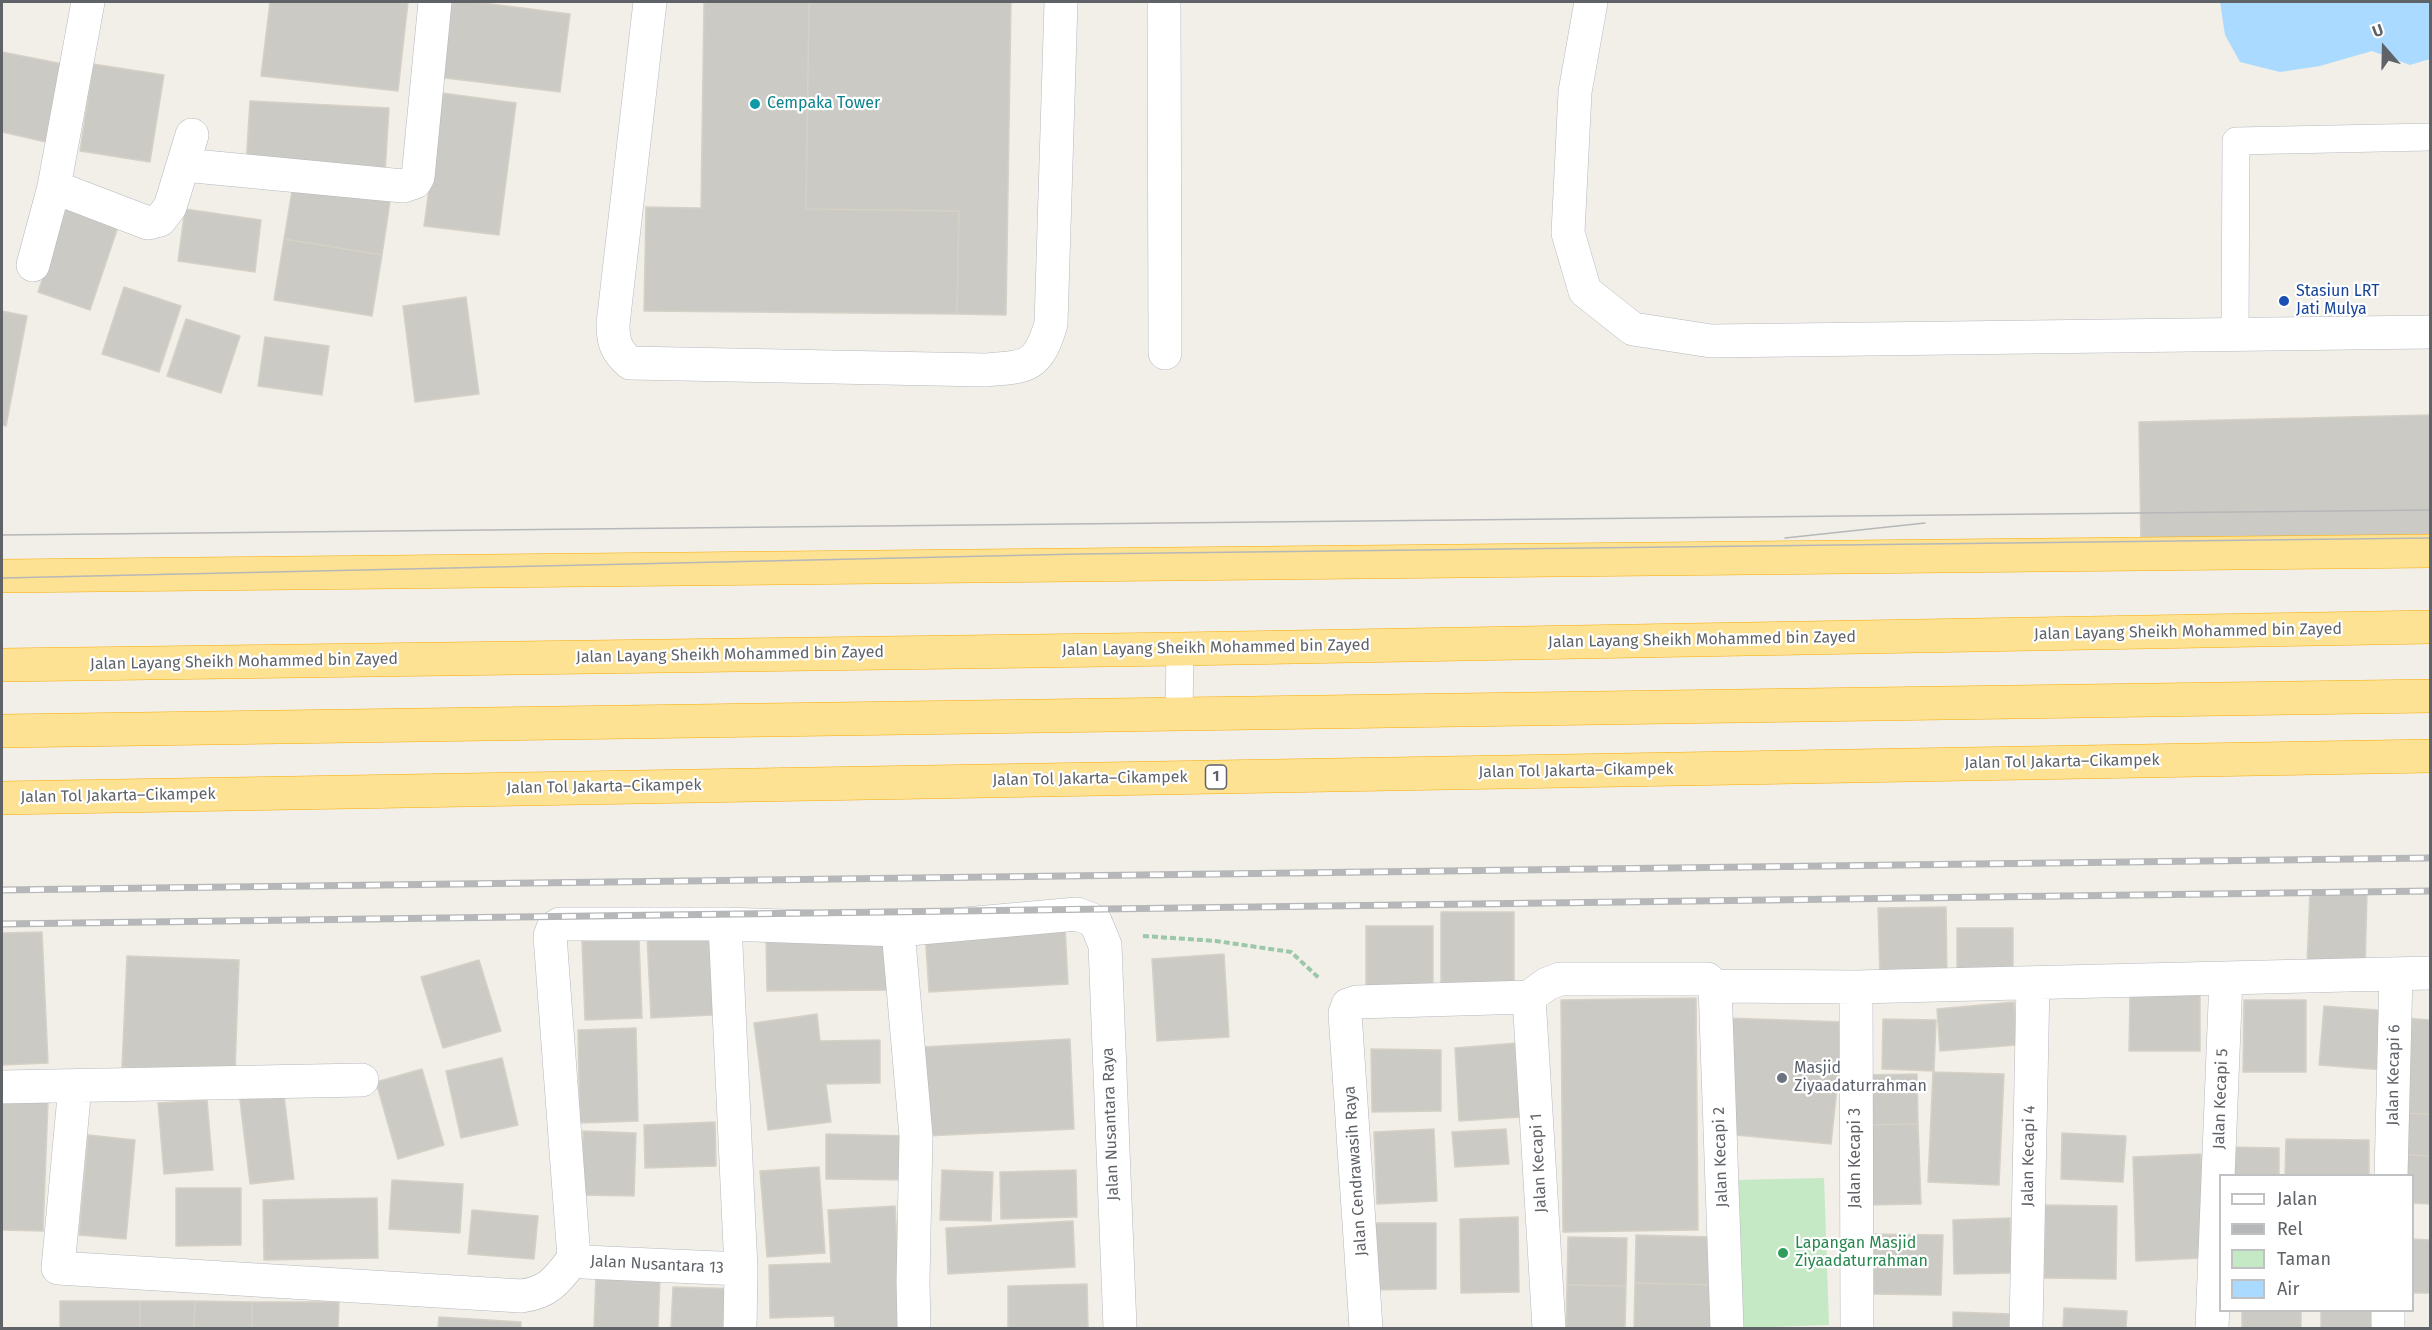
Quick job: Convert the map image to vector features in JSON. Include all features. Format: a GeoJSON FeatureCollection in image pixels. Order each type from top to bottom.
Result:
{"type":"FeatureCollection","features":[{"type":"Feature","properties":{"kind":"highway"},"geometry":{"type":"LineString","coordinates":[[2,576],[2430,551]]}},
{"type":"Feature","properties":{"kind":"highway","name":"Jalan Layang Sheikh Mohammed bin Zayed"},"geometry":{"type":"LineString","coordinates":[[2,665],[1180,649],[2430,627]]}},
{"type":"Feature","properties":{"kind":"highway"},"geometry":{"type":"LineString","coordinates":[[2,731],[1179,716],[2430,696]]}},
{"type":"Feature","properties":{"kind":"highway","name":"Jalan Tol Jakarta–Cikampek"},"geometry":{"type":"LineString","coordinates":[[2,798],[2430,756]]}},
{"type":"Feature","properties":{"kind":"street"},"geometry":{"type":"LineString","coordinates":[[33,266],[54,187],[88,2]]}},
{"type":"Feature","properties":{"kind":"street"},"geometry":{"type":"LineString","coordinates":[[54,187],[148,223],[160,220],[170,207],[188,150],[403,186],[415,182],[418,177],[435,2]]}},
{"type":"Feature","properties":{"kind":"street"},"geometry":{"type":"LineString","coordinates":[[650,2],[613,324],[615,346],[621,355],[630,363],[985,370],[1022,367],[1035,358],[1045,345],[1051,324],[1061,2]]}},
{"type":"Feature","properties":{"kind":"street"},"geometry":{"type":"LineString","coordinates":[[1164,2],[1165,353]]}},
{"type":"Feature","properties":{"kind":"street"},"geometry":{"type":"LineString","coordinates":[[1591,2],[1575,92],[1568,232],[1585,291],[1633,329],[1711,341],[2430,332]]}},
{"type":"Feature","properties":{"kind":"street"},"geometry":{"type":"LineString","coordinates":[[75,1086],[58,1268],[521,1296],[538,1294],[558,1280],[574,1258],[550,936],[553,928],[560,924],[725,924],[898,930],[1077,914],[1098,927]]}},
{"type":"Feature","properties":{"kind":"street"},"geometry":{"type":"LineString","coordinates":[[725,924],[741,1269],[740,1329]]}},
{"type":"Feature","properties":{"kind":"street","name":"Jalan Nusantara Raya"},"geometry":{"type":"LineString","coordinates":[[1098,927],[1104,945],[1120,1329]]}},
{"type":"Feature","properties":{"kind":"street"},"geometry":{"type":"LineString","coordinates":[[898,930],[916,1136],[914,1329]]}},
{"type":"Feature","properties":{"kind":"street"},"geometry":{"type":"LineString","coordinates":[[1347,1009],[1357,1002],[1529,997],[1547,984],[1560,979],[1707,979],[1715,986],[1856,987],[2430,973]]}},
{"type":"Feature","properties":{"kind":"street","name":"Jalan Kecapi 6"},"geometry":{"type":"LineString","coordinates":[[2391,1174],[2396,974]]}},
{"type":"Feature","properties":{"kind":"street","name":"Jalan Kecapi 5"},"geometry":{"type":"LineString","coordinates":[[2212,1329],[2226,978]]}},
{"type":"Feature","properties":{"kind":"street","name":"Jalan Kecapi 4"},"geometry":{"type":"LineString","coordinates":[[2026,1329],[2032,983]]}},
{"type":"Feature","properties":{"kind":"street","name":"Jalan Kecapi 2"},"geometry":{"type":"LineString","coordinates":[[1715,986],[1727,1329]]}},
{"type":"Feature","properties":{"kind":"street","name":"Jalan Kecapi 3"},"geometry":{"type":"LineString","coordinates":[[1856,987],[1857,1329]]}},
{"type":"Feature","properties":{"kind":"street","name":"Jalan Kecapi 1"},"geometry":{"type":"LineString","coordinates":[[1529,997],[1549,1329]]}},
{"type":"Feature","properties":{"kind":"street","name":"Jalan Cendrawasih Raya"},"geometry":{"type":"LineString","coordinates":[[1347,1009],[1366,1329]]}},
{"type":"Feature","properties":{"kind":"street"},"geometry":{"type":"LineString","coordinates":[[2,1086],[362,1080]]}},
{"type":"Feature","properties":{"kind":"street","name":"Jalan Nusantara 13"},"geometry":{"type":"LineString","coordinates":[[574,1258],[584,1262],[741,1269]]}},
{"type":"Feature","properties":{"kind":"street"},"geometry":{"type":"LineString","coordinates":[[2388,1312],[2388,1329]]}},
{"type":"Feature","properties":{"kind":"lane"},"geometry":{"type":"LineString","coordinates":[[2235,334],[2236,141],[2430,137]]}},
{"type":"Feature","properties":{"kind":"lane"},"geometry":{"type":"LineString","coordinates":[[1179,716],[1180,649]]}},
{"type":"Feature","properties":{"kind":"path"},"geometry":{"type":"LineString","coordinates":[[1098,927],[1291,952],[1347,1009]]}},
{"type":"Feature","properties":{"kind":"green space","name":"Lapangan Masjid Ziyaadaturrahman"},"geometry":{"type":"Polygon","coordinates":[[[1824,1178],[1829,1325],[1742,1328],[1737,1180],[1824,1178]]]}},
{"type":"Feature","properties":{"kind":"water"},"geometry":{"type":"Polygon","coordinates":[[[2220,2],[2430,2],[2430,59],[2410,65],[2372,51],[2320,66],[2280,72],[2240,62],[2225,35],[2220,2]]]}},
{"type":"Feature","properties":{"kind":"building"},"geometry":{"type":"Polygon","coordinates":[[[270,2],[408,2],[398,91],[261,76],[270,2]]]}},
{"type":"Feature","properties":{"kind":"building"},"geometry":{"type":"Polygon","coordinates":[[[439,2],[475,2],[570,14],[560,92],[429,76],[439,2]]]}},
{"type":"Feature","properties":{"kind":"building","name":"Cempaka Tower"},"geometry":{"type":"Polygon","coordinates":[[[704,2],[809,2],[806,209],[959,211],[957,314],[644,311],[646,207],[701,208],[704,2]]]}},
{"type":"Feature","properties":{"kind":"building"},"geometry":{"type":"Polygon","coordinates":[[[809,2],[1011,2],[1006,315],[957,314],[959,211],[806,209],[809,2]]]}},
{"type":"Feature","properties":{"kind":"building"},"geometry":{"type":"Polygon","coordinates":[[[2,52],[63,64],[46,142],[2,132],[2,52]]]}},
{"type":"Feature","properties":{"kind":"building"},"geometry":{"type":"Polygon","coordinates":[[[93,64],[164,75],[150,162],[80,151],[93,64]]]}},
{"type":"Feature","properties":{"kind":"building"},"geometry":{"type":"Polygon","coordinates":[[[442,93],[516,103],[499,235],[424,226],[442,93]]]}},
{"type":"Feature","properties":{"kind":"building"},"geometry":{"type":"Polygon","coordinates":[[[250,101],[389,108],[385,173],[246,165],[250,101]]]}},
{"type":"Feature","properties":{"kind":"building"},"geometry":{"type":"Polygon","coordinates":[[[294,179],[391,195],[382,255],[284,239],[294,179]]]}},
{"type":"Feature","properties":{"kind":"building"},"geometry":{"type":"Polygon","coordinates":[[[69,200],[121,218],[90,310],[38,292],[69,200]]]}},
{"type":"Feature","properties":{"kind":"building"},"geometry":{"type":"Polygon","coordinates":[[[185,209],[261,220],[255,272],[178,261],[185,209]]]}},
{"type":"Feature","properties":{"kind":"building"},"geometry":{"type":"Polygon","coordinates":[[[284,239],[382,255],[372,316],[274,300],[284,239]]]}},
{"type":"Feature","properties":{"kind":"building"},"geometry":{"type":"Polygon","coordinates":[[[124,287],[181,306],[159,372],[102,354],[124,287]]]}},
{"type":"Feature","properties":{"kind":"building"},"geometry":{"type":"Polygon","coordinates":[[[466,297],[479,394],[415,402],[403,306],[466,297]]]}},
{"type":"Feature","properties":{"kind":"building"},"geometry":{"type":"Polygon","coordinates":[[[2,311],[27,316],[6,426],[2,425],[2,311]]]}},
{"type":"Feature","properties":{"kind":"building"},"geometry":{"type":"Polygon","coordinates":[[[186,319],[240,336],[221,393],[167,376],[186,319]]]}},
{"type":"Feature","properties":{"kind":"building"},"geometry":{"type":"Polygon","coordinates":[[[265,337],[329,346],[322,395],[258,386],[265,337]]]}},
{"type":"Feature","properties":{"kind":"building"},"geometry":{"type":"Polygon","coordinates":[[[2430,415],[2430,544],[2141,548],[2139,422],[2430,415]]]}},
{"type":"Feature","properties":{"kind":"building"},"geometry":{"type":"Polygon","coordinates":[[[2310,891],[2367,892],[2365,968],[2307,966],[2310,891]]]}},
{"type":"Feature","properties":{"kind":"building"},"geometry":{"type":"Polygon","coordinates":[[[1946,907],[1947,976],[1880,977],[1878,908],[1946,907]]]}},
{"type":"Feature","properties":{"kind":"building"},"geometry":{"type":"Polygon","coordinates":[[[1441,912],[1514,912],[1514,996],[1441,996],[1441,912]]]}},
{"type":"Feature","properties":{"kind":"building"},"geometry":{"type":"Polygon","coordinates":[[[1065,926],[1068,984],[929,992],[925,933],[1065,926]]]}},
{"type":"Feature","properties":{"kind":"building"},"geometry":{"type":"Polygon","coordinates":[[[1366,926],[1433,926],[1433,991],[1366,992],[1366,926]]]}},
{"type":"Feature","properties":{"kind":"building"},"geometry":{"type":"Polygon","coordinates":[[[1957,928],[2013,928],[2013,977],[1957,978],[1957,928]]]}},
{"type":"Feature","properties":{"kind":"building"},"geometry":{"type":"Polygon","coordinates":[[[42,932],[48,1063],[2,1065],[2,933],[42,932]]]}},
{"type":"Feature","properties":{"kind":"building"},"geometry":{"type":"Polygon","coordinates":[[[893,932],[893,990],[767,991],[766,933],[893,932]]]}},
{"type":"Feature","properties":{"kind":"building"},"geometry":{"type":"Polygon","coordinates":[[[710,933],[713,1015],[651,1018],[647,936],[710,933]]]}},
{"type":"Feature","properties":{"kind":"building"},"geometry":{"type":"Polygon","coordinates":[[[639,939],[642,1018],[585,1020],[582,941],[639,939]]]}},
{"type":"Feature","properties":{"kind":"building"},"geometry":{"type":"Polygon","coordinates":[[[1224,954],[1229,1037],[1157,1041],[1152,959],[1224,954]]]}},
{"type":"Feature","properties":{"kind":"building"},"geometry":{"type":"Polygon","coordinates":[[[127,956],[239,960],[235,1071],[122,1067],[127,956]]]}},
{"type":"Feature","properties":{"kind":"building"},"geometry":{"type":"Polygon","coordinates":[[[479,960],[501,1031],[443,1048],[421,977],[479,960]]]}},
{"type":"Feature","properties":{"kind":"building"},"geometry":{"type":"Polygon","coordinates":[[[2130,993],[2200,993],[2200,1051],[2129,1051],[2130,993]]]}},
{"type":"Feature","properties":{"kind":"building"},"geometry":{"type":"Polygon","coordinates":[[[1696,998],[1698,1230],[1563,1232],[1561,1000],[1696,998]]]}},
{"type":"Feature","properties":{"kind":"building"},"geometry":{"type":"Polygon","coordinates":[[[2244,1000],[2306,1000],[2306,1072],[2243,1072],[2244,1000]]]}},
{"type":"Feature","properties":{"kind":"building"},"geometry":{"type":"Polygon","coordinates":[[[2014,1002],[2017,1045],[1940,1051],[1937,1009],[2014,1002]]]}},
{"type":"Feature","properties":{"kind":"building"},"geometry":{"type":"Polygon","coordinates":[[[2324,1006],[2390,1011],[2385,1070],[2319,1065],[2324,1006]]]}},
{"type":"Feature","properties":{"kind":"building"},"geometry":{"type":"Polygon","coordinates":[[[817,1014],[820,1041],[880,1040],[880,1083],[826,1084],[831,1122],[768,1130],[754,1023],[817,1014]]]}},
{"type":"Feature","properties":{"kind":"building","name":"Masjid Ziyaadaturrahman"},"geometry":{"type":"Polygon","coordinates":[[[1726,1018],[1844,1022],[1831,1144],[1725,1134],[1726,1018]]]}},
{"type":"Feature","properties":{"kind":"building"},"geometry":{"type":"Polygon","coordinates":[[[2405,1018],[2430,1020],[2430,1114],[2400,1113],[2405,1018]]]}},
{"type":"Feature","properties":{"kind":"building"},"geometry":{"type":"Polygon","coordinates":[[[1883,1019],[1936,1020],[1934,1071],[1882,1069],[1883,1019]]]}},
{"type":"Feature","properties":{"kind":"building"},"geometry":{"type":"Polygon","coordinates":[[[636,1028],[638,1121],[580,1123],[578,1030],[636,1028]]]}},
{"type":"Feature","properties":{"kind":"building"},"geometry":{"type":"Polygon","coordinates":[[[1070,1039],[1074,1129],[925,1136],[922,1047],[1070,1039]]]}},
{"type":"Feature","properties":{"kind":"building"},"geometry":{"type":"Polygon","coordinates":[[[1517,1043],[1521,1117],[1459,1121],[1455,1048],[1517,1043]]]}},
{"type":"Feature","properties":{"kind":"building"},"geometry":{"type":"Polygon","coordinates":[[[1371,1049],[1441,1050],[1441,1111],[1372,1112],[1371,1049]]]}},
{"type":"Feature","properties":{"kind":"building"},"geometry":{"type":"Polygon","coordinates":[[[502,1058],[518,1125],[461,1138],[446,1071],[502,1058]]]}},
{"type":"Feature","properties":{"kind":"building"},"geometry":{"type":"Polygon","coordinates":[[[422,1069],[444,1145],[398,1159],[376,1082],[422,1069]]]}},
{"type":"Feature","properties":{"kind":"building"},"geometry":{"type":"Polygon","coordinates":[[[1933,1072],[2004,1074],[1999,1185],[1928,1182],[1933,1072]]]}},
{"type":"Feature","properties":{"kind":"building"},"geometry":{"type":"Polygon","coordinates":[[[1917,1074],[1918,1124],[1864,1125],[1862,1075],[1917,1074]]]}},
{"type":"Feature","properties":{"kind":"building"},"geometry":{"type":"Polygon","coordinates":[[[283,1087],[294,1179],[250,1184],[239,1092],[283,1087]]]}},
{"type":"Feature","properties":{"kind":"building"},"geometry":{"type":"Polygon","coordinates":[[[2,1099],[48,1101],[43,1231],[2,1230],[2,1099]]]}},
{"type":"Feature","properties":{"kind":"building"},"geometry":{"type":"Polygon","coordinates":[[[207,1100],[213,1170],[164,1174],[158,1103],[207,1100]]]}},
{"type":"Feature","properties":{"kind":"building"},"geometry":{"type":"Polygon","coordinates":[[[2400,1113],[2430,1114],[2430,1156],[2397,1154],[2400,1113]]]}},
{"type":"Feature","properties":{"kind":"building"},"geometry":{"type":"Polygon","coordinates":[[[715,1122],[716,1166],[645,1168],[644,1125],[715,1122]]]}},
{"type":"Feature","properties":{"kind":"building"},"geometry":{"type":"Polygon","coordinates":[[[1918,1124],[1921,1204],[1866,1205],[1864,1125],[1918,1124]]]}},
{"type":"Feature","properties":{"kind":"building"},"geometry":{"type":"Polygon","coordinates":[[[1434,1129],[1437,1201],[1377,1204],[1374,1132],[1434,1129]]]}},
{"type":"Feature","properties":{"kind":"building"},"geometry":{"type":"Polygon","coordinates":[[[1506,1129],[1509,1164],[1455,1167],[1452,1132],[1506,1129]]]}},
{"type":"Feature","properties":{"kind":"building"},"geometry":{"type":"Polygon","coordinates":[[[583,1131],[636,1133],[634,1196],[582,1195],[583,1131]]]}},
{"type":"Feature","properties":{"kind":"building"},"geometry":{"type":"Polygon","coordinates":[[[2062,1133],[2126,1136],[2123,1182],[2061,1179],[2062,1133]]]}},
{"type":"Feature","properties":{"kind":"building"},"geometry":{"type":"Polygon","coordinates":[[[826,1134],[911,1136],[910,1180],[826,1179],[826,1134]]]}},
{"type":"Feature","properties":{"kind":"building"},"geometry":{"type":"Polygon","coordinates":[[[88,1135],[135,1140],[126,1239],[79,1235],[88,1135]]]}},
{"type":"Feature","properties":{"kind":"building"},"geometry":{"type":"Polygon","coordinates":[[[2286,1139],[2369,1140],[2369,1174],[2285,1174],[2286,1139]]]}},
{"type":"Feature","properties":{"kind":"building"},"geometry":{"type":"Polygon","coordinates":[[[2227,1147],[2279,1148],[2279,1174],[2227,1174],[2227,1147]]]}},
{"type":"Feature","properties":{"kind":"building"},"geometry":{"type":"Polygon","coordinates":[[[2201,1154],[2204,1258],[2136,1261],[2133,1157],[2201,1154]]]}},
{"type":"Feature","properties":{"kind":"building"},"geometry":{"type":"Polygon","coordinates":[[[2397,1154],[2430,1156],[2430,1204],[2414,1203],[2414,1174],[2396,1174],[2397,1154]]]}},
{"type":"Feature","properties":{"kind":"building"},"geometry":{"type":"Polygon","coordinates":[[[819,1167],[825,1253],[767,1257],[760,1171],[819,1167]]]}},
{"type":"Feature","properties":{"kind":"building"},"geometry":{"type":"Polygon","coordinates":[[[942,1170],[993,1172],[991,1221],[940,1220],[942,1170]]]}},
{"type":"Feature","properties":{"kind":"building"},"geometry":{"type":"Polygon","coordinates":[[[1076,1170],[1077,1217],[1001,1219],[1000,1172],[1076,1170]]]}},
{"type":"Feature","properties":{"kind":"building"},"geometry":{"type":"Polygon","coordinates":[[[392,1180],[463,1184],[460,1233],[389,1229],[392,1180]]]}},
{"type":"Feature","properties":{"kind":"building"},"geometry":{"type":"Polygon","coordinates":[[[176,1188],[241,1188],[241,1245],[176,1246],[176,1188]]]}},
{"type":"Feature","properties":{"kind":"building"},"geometry":{"type":"Polygon","coordinates":[[[377,1198],[378,1258],[264,1260],[263,1200],[377,1198]]]}},
{"type":"Feature","properties":{"kind":"building"},"geometry":{"type":"Polygon","coordinates":[[[2045,1205],[2117,1206],[2116,1279],[2044,1278],[2045,1205]]]}},
{"type":"Feature","properties":{"kind":"building"},"geometry":{"type":"Polygon","coordinates":[[[895,1206],[902,1328],[835,1328],[834,1316],[770,1318],[769,1265],[831,1263],[828,1210],[895,1206]]]}},
{"type":"Feature","properties":{"kind":"building"},"geometry":{"type":"Polygon","coordinates":[[[472,1210],[538,1216],[534,1259],[468,1254],[472,1210]]]}},
{"type":"Feature","properties":{"kind":"building"},"geometry":{"type":"Polygon","coordinates":[[[1518,1217],[1519,1292],[1461,1293],[1460,1219],[1518,1217]]]}},
{"type":"Feature","properties":{"kind":"building"},"geometry":{"type":"Polygon","coordinates":[[[2010,1218],[2011,1273],[1954,1274],[1953,1220],[2010,1218]]]}},
{"type":"Feature","properties":{"kind":"building"},"geometry":{"type":"Polygon","coordinates":[[[1073,1221],[1075,1267],[948,1274],[946,1228],[1073,1221]]]}},
{"type":"Feature","properties":{"kind":"building"},"geometry":{"type":"Polygon","coordinates":[[[1366,1223],[1436,1223],[1436,1289],[1366,1290],[1366,1223]]]}},
{"type":"Feature","properties":{"kind":"building"},"geometry":{"type":"Polygon","coordinates":[[[1869,1234],[1943,1235],[1941,1295],[1868,1294],[1869,1234]]]}},
{"type":"Feature","properties":{"kind":"building"},"geometry":{"type":"Polygon","coordinates":[[[1636,1235],[1713,1237],[1712,1285],[1635,1283],[1636,1235]]]}},
{"type":"Feature","properties":{"kind":"building"},"geometry":{"type":"Polygon","coordinates":[[[1568,1237],[1627,1238],[1626,1286],[1567,1285],[1568,1237]]]}},
{"type":"Feature","properties":{"kind":"building"},"geometry":{"type":"Polygon","coordinates":[[[2414,1239],[2430,1240],[2430,1293],[2414,1293],[2414,1239]]]}},
{"type":"Feature","properties":{"kind":"building"},"geometry":{"type":"Polygon","coordinates":[[[596,1275],[660,1278],[658,1328],[594,1328],[596,1275]]]}},
{"type":"Feature","properties":{"kind":"building"},"geometry":{"type":"Polygon","coordinates":[[[1635,1283],[1712,1285],[1711,1328],[1634,1328],[1635,1283]]]}},
{"type":"Feature","properties":{"kind":"building"},"geometry":{"type":"Polygon","coordinates":[[[1087,1284],[1088,1328],[1008,1328],[1008,1286],[1087,1284]]]}},
{"type":"Feature","properties":{"kind":"building"},"geometry":{"type":"Polygon","coordinates":[[[1567,1285],[1626,1286],[1625,1328],[1566,1328],[1567,1285]]]}},
{"type":"Feature","properties":{"kind":"building"},"geometry":{"type":"Polygon","coordinates":[[[673,1287],[740,1289],[738,1328],[671,1328],[673,1287]]]}},
{"type":"Feature","properties":{"kind":"building"},"geometry":{"type":"Polygon","coordinates":[[[60,1301],[140,1301],[140,1328],[60,1328],[60,1301]]]}},
{"type":"Feature","properties":{"kind":"building"},"geometry":{"type":"Polygon","coordinates":[[[140,1301],[195,1301],[194,1328],[140,1328],[140,1301]]]}},
{"type":"Feature","properties":{"kind":"building"},"geometry":{"type":"Polygon","coordinates":[[[195,1301],[252,1302],[252,1328],[194,1328],[195,1301]]]}},
{"type":"Feature","properties":{"kind":"building"},"geometry":{"type":"Polygon","coordinates":[[[252,1302],[339,1302],[338,1328],[252,1328],[252,1302]]]}},
{"type":"Feature","properties":{"kind":"building"},"geometry":{"type":"Polygon","coordinates":[[[2064,1308],[2127,1311],[2126,1328],[2063,1328],[2064,1308]]]}},
{"type":"Feature","properties":{"kind":"building"},"geometry":{"type":"Polygon","coordinates":[[[1953,1312],[2012,1314],[2012,1328],[1953,1328],[1953,1312]]]}},
{"type":"Feature","properties":{"kind":"building"},"geometry":{"type":"Polygon","coordinates":[[[2242,1312],[2301,1312],[2301,1328],[2242,1328],[2242,1312]]]}},
{"type":"Feature","properties":{"kind":"building"},"geometry":{"type":"Polygon","coordinates":[[[2321,1312],[2374,1312],[2375,1328],[2321,1328],[2321,1312]]]}},
{"type":"Feature","properties":{"kind":"building"},"geometry":{"type":"Polygon","coordinates":[[[439,1317],[521,1322],[521,1328],[438,1328],[439,1317]]]}},
{"type":"Feature","properties":{"kind":"tram line"},"geometry":{"type":"LineString","coordinates":[[2,535],[2430,510]]}},
{"type":"Feature","properties":{"kind":"tram line"},"geometry":{"type":"LineString","coordinates":[[1785,538],[1925,523]]}},
{"type":"Feature","properties":{"kind":"tram line"},"geometry":{"type":"LineString","coordinates":[[2,578],[1080,554],[2430,538]]}},
{"type":"Feature","properties":{"kind":"railway"},"geometry":{"type":"LineString","coordinates":[[2,890],[2430,858]]}},
{"type":"Feature","properties":{"kind":"railway"},"geometry":{"type":"LineString","coordinates":[[2,924],[2430,891]]}},
{"type":"Feature","properties":{"kind":"place","name":"Cempaka Tower"},"geometry":{"type":"Point","coordinates":[755,104]}},
{"type":"Feature","properties":{"kind":"place","name":"Stasiun LRT Jati Mulya"},"geometry":{"type":"Point","coordinates":[2284,301]}},
{"type":"Feature","properties":{"kind":"place","name":"Masjid Ziyaadaturrahman"},"geometry":{"type":"Point","coordinates":[1782,1078]}},
{"type":"Feature","properties":{"kind":"place","name":"Lapangan Masjid Ziyaadaturrahman"},"geometry":{"type":"Point","coordinates":[1783,1253]}}]}
